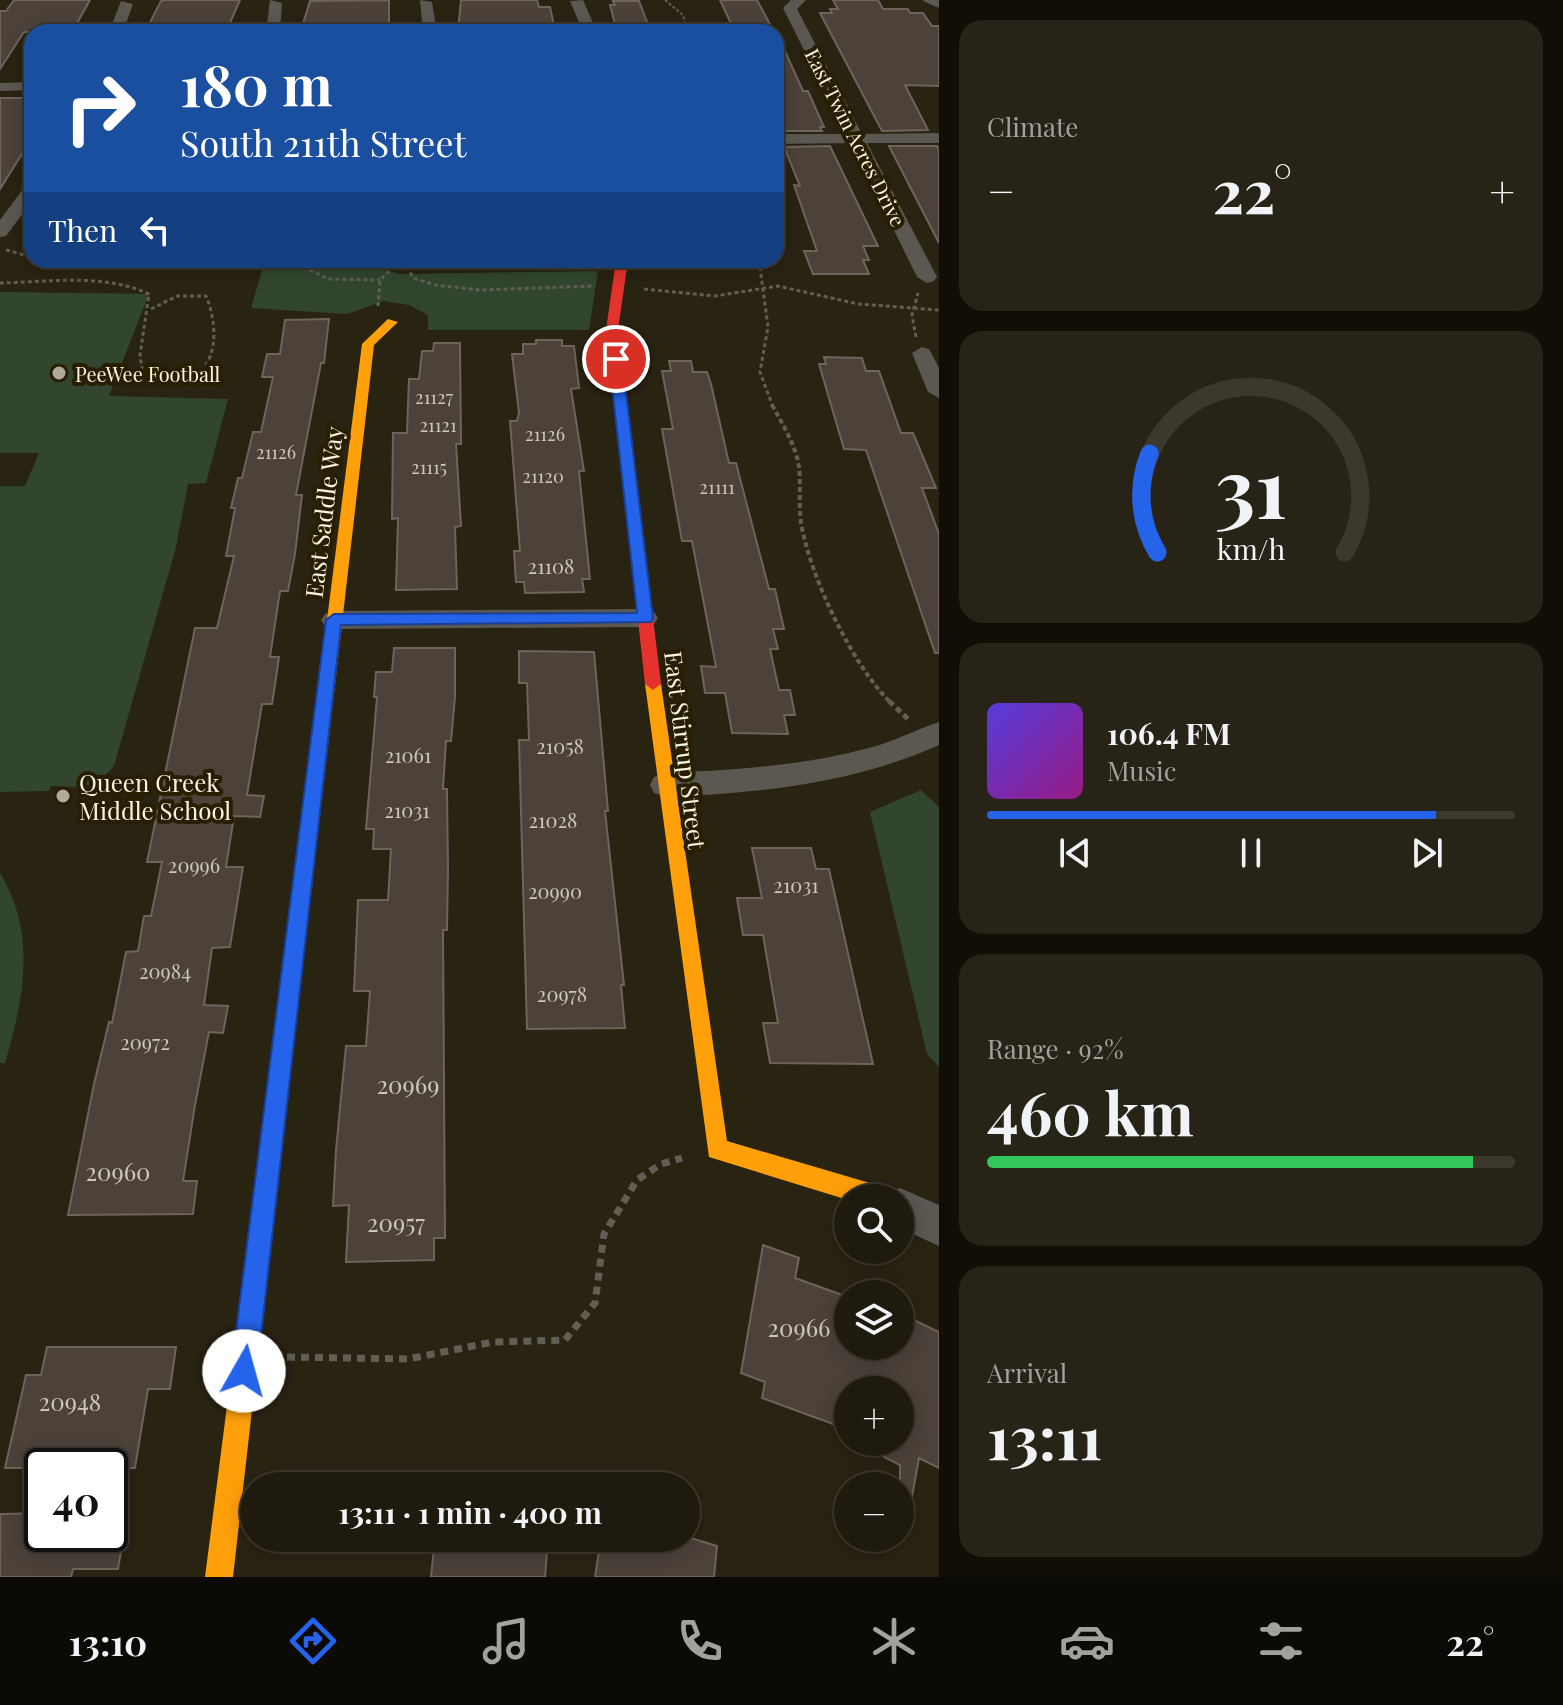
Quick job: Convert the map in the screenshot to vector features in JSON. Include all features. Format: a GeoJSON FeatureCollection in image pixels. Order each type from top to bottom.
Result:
{"type":"FeatureCollection","features":[{"type":"Feature","properties":{"kind":"street","name":"East Twin Acres Drive"},"geometry":{"type":"LineString","coordinates":[[799,0],[790,8],[927,277]]}},
{"type":"Feature","properties":{"kind":"street"},"geometry":{"type":"LineString","coordinates":[[577,1],[587,24]]}},
{"type":"Feature","properties":{"kind":"street"},"geometry":{"type":"LineString","coordinates":[[930,1],[939,4]]}},
{"type":"Feature","properties":{"kind":"street"},"geometry":{"type":"LineString","coordinates":[[425,2],[429,24]]}},
{"type":"Feature","properties":{"kind":"street"},"geometry":{"type":"LineString","coordinates":[[274,24],[275,3]]}},
{"type":"Feature","properties":{"kind":"street"},"geometry":{"type":"LineString","coordinates":[[119,24],[126,4]]}},
{"type":"Feature","properties":{"kind":"street"},"geometry":{"type":"LineString","coordinates":[[0,87],[24,86]]}},
{"type":"Feature","properties":{"kind":"street"},"geometry":{"type":"LineString","coordinates":[[784,139],[939,138]]}},
{"type":"Feature","properties":{"kind":"street"},"geometry":{"type":"LineString","coordinates":[[0,232],[24,200]]}},
{"type":"Feature","properties":{"kind":"street","name":"East Stirrup Street"},"geometry":{"type":"LineString","coordinates":[[620,268],[612,330],[665,785],[717,1149]]}},
{"type":"Feature","properties":{"kind":"street","name":"East Saddle Way"},"geometry":{"type":"LineString","coordinates":[[219,1577],[368,344],[392,322]]}},
{"type":"Feature","properties":{"kind":"street"},"geometry":{"type":"LineString","coordinates":[[922,353],[939,392]]}},
{"type":"Feature","properties":{"kind":"street"},"geometry":{"type":"LineString","coordinates":[[334,620],[645,618]]}},
{"type":"Feature","properties":{"kind":"street"},"geometry":{"type":"LineString","coordinates":[[665,785],[749,782],[832,769],[934,736]]}},
{"type":"Feature","properties":{"kind":"street"},"geometry":{"type":"LineString","coordinates":[[717,1149],[834,1184]]}},
{"type":"Feature","properties":{"kind":"street"},"geometry":{"type":"LineString","coordinates":[[914,1214],[939,1226]]}},
{"type":"Feature","properties":{"kind":"path"},"geometry":{"type":"LineString","coordinates":[[665,0],[683,15],[686,24]]}},
{"type":"Feature","properties":{"kind":"path"},"geometry":{"type":"LineString","coordinates":[[0,248],[24,255]]}},
{"type":"Feature","properties":{"kind":"path"},"geometry":{"type":"LineString","coordinates":[[307,268],[328,279],[380,280]]}},
{"type":"Feature","properties":{"kind":"path"},"geometry":{"type":"LineString","coordinates":[[392,322],[377,304],[380,280],[393,268]]}},
{"type":"Feature","properties":{"kind":"path"},"geometry":{"type":"LineString","coordinates":[[407,268],[413,278],[430,285],[491,290],[556,285],[617,286],[715,296],[761,288],[796,288],[878,307],[912,306],[939,310]]}},
{"type":"Feature","properties":{"kind":"path"},"geometry":{"type":"LineString","coordinates":[[760,268],[768,327],[760,372],[766,394],[790,438],[798,462],[801,521],[820,584],[858,664],[885,697],[934,736]]}},
{"type":"Feature","properties":{"kind":"path"},"geometry":{"type":"LineString","coordinates":[[922,353],[911,323],[912,306],[927,277]]}},
{"type":"Feature","properties":{"kind":"path"},"geometry":{"type":"LineString","coordinates":[[0,283],[139,286],[149,294],[151,309],[140,340],[138,362],[143,376],[168,381],[191,378],[203,369],[213,351],[213,308],[206,296],[187,293],[168,297],[151,309]]}},
{"type":"Feature","properties":{"kind":"path"},"geometry":{"type":"LineString","coordinates":[[271,1356],[408,1359],[493,1342],[565,1340],[595,1303],[604,1234],[637,1180],[661,1164],[717,1149]]}},
{"type":"Feature","properties":{"kind":"green space"},"geometry":{"type":"Polygon","coordinates":[[[263,268],[378,268],[400,274],[598,271],[589,330],[428,330],[428,315],[409,305],[384,301],[347,314],[251,308],[263,268]]]}},
{"type":"Feature","properties":{"kind":"green space"},"geometry":{"type":"Polygon","coordinates":[[[0,292],[149,294],[109,396],[228,399],[206,483],[188,484],[176,547],[114,766],[99,781],[86,786],[51,786],[49,791],[0,792],[0,486],[25,486],[39,453],[0,453],[0,292]]]}},
{"type":"Feature","properties":{"kind":"green space"},"geometry":{"type":"Polygon","coordinates":[[[921,790],[939,807],[939,1067],[927,1054],[870,812],[921,790]]]}},
{"type":"Feature","properties":{"kind":"green space"},"geometry":{"type":"Polygon","coordinates":[[[0,873],[19,919],[24,966],[22,990],[5,1063],[0,1063],[0,873]]]}},
{"type":"Feature","properties":{"kind":"building"},"geometry":{"type":"Polygon","coordinates":[[[14,0],[90,0],[76,24],[24,24],[24,32],[0,69],[0,11],[6,11],[14,0]]]}},
{"type":"Feature","properties":{"kind":"building"},"geometry":{"type":"Polygon","coordinates":[[[240,0],[230,24],[149,24],[161,1],[240,0]]]}},
{"type":"Feature","properties":{"kind":"building"},"geometry":{"type":"Polygon","coordinates":[[[389,0],[389,24],[303,24],[310,1],[389,0]]]}},
{"type":"Feature","properties":{"kind":"building"},"geometry":{"type":"Polygon","coordinates":[[[461,0],[537,0],[539,7],[550,7],[554,24],[459,24],[461,0]]]}},
{"type":"Feature","properties":{"kind":"building"},"geometry":{"type":"Polygon","coordinates":[[[720,0],[757,0],[770,24],[731,24],[720,0]]]}},
{"type":"Feature","properties":{"kind":"building"},"geometry":{"type":"Polygon","coordinates":[[[833,0],[878,0],[883,9],[908,9],[910,13],[923,13],[932,26],[939,26],[939,86],[905,85],[928,130],[882,131],[820,13],[832,13],[830,9],[838,9],[833,0]]]}},
{"type":"Feature","properties":{"kind":"building"},"geometry":{"type":"Polygon","coordinates":[[[613,1],[639,1],[648,24],[615,24],[610,5],[615,5],[613,1]]]}},
{"type":"Feature","properties":{"kind":"building"},"geometry":{"type":"Polygon","coordinates":[[[784,49],[803,91],[808,91],[824,127],[820,127],[822,131],[784,131],[784,49]]]}},
{"type":"Feature","properties":{"kind":"building"},"geometry":{"type":"Polygon","coordinates":[[[0,98],[24,98],[24,151],[0,189],[0,98]]]}},
{"type":"Feature","properties":{"kind":"building"},"geometry":{"type":"Polygon","coordinates":[[[830,146],[878,246],[863,246],[869,260],[863,260],[869,274],[813,274],[804,251],[817,251],[794,185],[800,186],[784,147],[830,146]]]}},
{"type":"Feature","properties":{"kind":"building"},"geometry":{"type":"Polygon","coordinates":[[[889,146],[937,146],[939,243],[889,146]]]}},
{"type":"Feature","properties":{"kind":"building"},"geometry":{"type":"Polygon","coordinates":[[[329,319],[324,363],[321,363],[296,495],[302,495],[295,554],[288,591],[280,591],[270,657],[279,657],[272,704],[262,704],[247,795],[264,796],[260,817],[234,816],[226,867],[243,867],[230,947],[212,948],[204,1005],[228,1006],[223,1033],[209,1032],[195,1105],[183,1181],[197,1181],[193,1214],[68,1215],[94,1084],[109,1022],[112,1023],[126,952],[138,951],[144,916],[151,916],[162,862],[147,862],[195,628],[217,628],[234,556],[226,556],[235,508],[231,508],[253,432],[261,432],[273,377],[262,377],[267,354],[280,354],[285,320],[329,319]]]}},
{"type":"Feature","properties":{"kind":"building"},"geometry":{"type":"Polygon","coordinates":[[[536,340],[562,340],[562,346],[574,346],[579,388],[571,389],[584,471],[579,471],[590,579],[582,579],[584,592],[525,593],[524,582],[516,582],[514,551],[520,551],[510,421],[517,421],[519,413],[512,354],[523,354],[523,344],[536,344],[536,340]]]}},
{"type":"Feature","properties":{"kind":"building"},"geometry":{"type":"Polygon","coordinates":[[[434,343],[460,343],[461,444],[456,444],[461,526],[455,527],[457,589],[396,590],[398,518],[392,519],[393,433],[407,433],[409,379],[419,379],[422,351],[433,351],[434,343]]]}},
{"type":"Feature","properties":{"kind":"building"},"geometry":{"type":"Polygon","coordinates":[[[824,357],[862,358],[866,371],[879,371],[901,433],[913,433],[936,488],[922,488],[939,534],[939,653],[935,653],[866,450],[844,449],[819,364],[826,364],[824,357]]]}},
{"type":"Feature","properties":{"kind":"building"},"geometry":{"type":"Polygon","coordinates":[[[669,361],[691,361],[693,372],[707,372],[711,384],[729,463],[736,463],[769,589],[775,589],[784,629],[773,629],[778,649],[770,649],[779,690],[790,690],[795,715],[784,715],[788,734],[732,733],[725,693],[705,693],[701,666],[716,667],[692,541],[682,541],[662,429],[673,429],[662,371],[671,371],[669,361]]]}},
{"type":"Feature","properties":{"kind":"building"},"geometry":{"type":"Polygon","coordinates":[[[394,648],[455,648],[455,697],[451,741],[446,741],[443,789],[447,789],[448,869],[447,930],[443,930],[445,1238],[434,1238],[434,1260],[346,1262],[349,1205],[333,1206],[336,1150],[346,1046],[366,1046],[370,991],[354,991],[358,900],[388,900],[391,849],[373,849],[374,829],[366,829],[377,697],[374,697],[376,672],[392,672],[394,648]]]}},
{"type":"Feature","properties":{"kind":"building"},"geometry":{"type":"Polygon","coordinates":[[[519,651],[594,652],[608,811],[605,811],[624,985],[621,985],[625,1028],[527,1029],[519,740],[529,740],[527,683],[519,683],[519,651]]]}},
{"type":"Feature","properties":{"kind":"building"},"geometry":{"type":"Polygon","coordinates":[[[752,848],[811,848],[816,869],[829,869],[873,1064],[770,1063],[763,1023],[778,1023],[763,935],[743,935],[737,898],[762,898],[752,848]]]}},
{"type":"Feature","properties":{"kind":"building"},"geometry":{"type":"Polygon","coordinates":[[[763,1245],[799,1258],[795,1278],[834,1292],[834,1360],[914,1360],[914,1320],[939,1332],[939,1468],[919,1458],[914,1486],[914,1472],[900,1472],[900,1465],[882,1456],[914,1456],[914,1376],[834,1376],[834,1424],[762,1398],[765,1382],[741,1373],[763,1245]]]}},
{"type":"Feature","properties":{"kind":"building"},"geometry":{"type":"Polygon","coordinates":[[[47,1347],[176,1347],[170,1389],[148,1389],[135,1468],[128,1468],[128,1448],[24,1448],[24,1468],[5,1468],[26,1375],[41,1375],[47,1347]]]}},
{"type":"Feature","properties":{"kind":"building"},"geometry":{"type":"Polygon","coordinates":[[[24,1513],[24,1552],[121,1552],[118,1569],[73,1569],[71,1577],[0,1577],[0,1514],[24,1513]]]}},
{"type":"Feature","properties":{"kind":"building"},"geometry":{"type":"Polygon","coordinates":[[[700,1541],[717,1546],[714,1577],[595,1577],[599,1552],[700,1552],[700,1541]]]}},
{"type":"Feature","properties":{"kind":"building"},"geometry":{"type":"Polygon","coordinates":[[[434,1552],[547,1552],[545,1577],[431,1577],[434,1552]]]}},
{"type":"Feature","properties":{"kind":"traffic: fast"},"geometry":{"type":"LineString","coordinates":[[268,1172],[309,833]]}},
{"type":"Feature","properties":{"kind":"traffic: slow"},"geometry":{"type":"LineString","coordinates":[[309,833],[368,344],[392,322]]}},
{"type":"Feature","properties":{"kind":"traffic: slow"},"geometry":{"type":"LineString","coordinates":[[653,684],[717,1149],[834,1184]]}},
{"type":"Feature","properties":{"kind":"traffic: slow"},"geometry":{"type":"LineString","coordinates":[[219,1577],[268,1172]]}},
{"type":"Feature","properties":{"kind":"traffic: jam"},"geometry":{"type":"LineString","coordinates":[[621,268],[612,330],[653,684]]}},
{"type":"Feature","properties":{"kind":"place","name":"PeeWee Football"},"geometry":{"type":"Point","coordinates":[59,373]}},
{"type":"Feature","properties":{"kind":"place","name":"Queen Creek Middle School"},"geometry":{"type":"Point","coordinates":[63,796]}},
{"type":"Feature","properties":{"kind":"route"},"geometry":{"type":"LineString","coordinates":[[244,1371],[334,620],[645,618],[616,359]]}}]}
